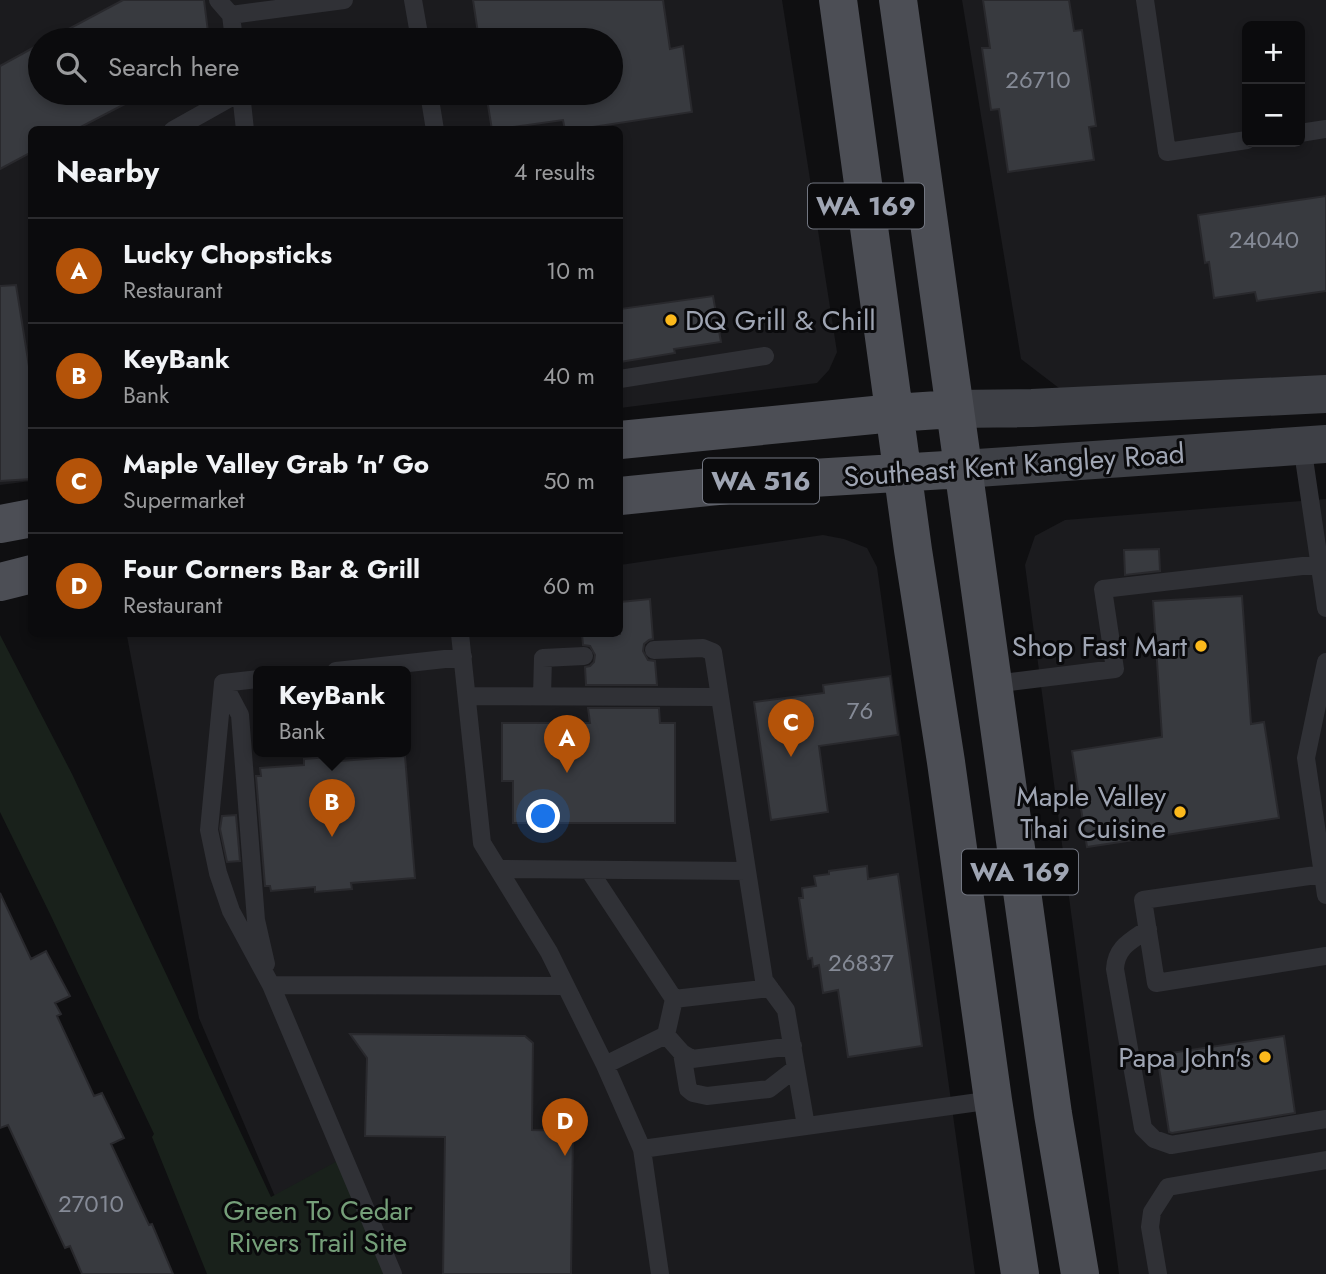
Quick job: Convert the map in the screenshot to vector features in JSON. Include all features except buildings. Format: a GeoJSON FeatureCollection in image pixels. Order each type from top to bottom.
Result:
{"type":"FeatureCollection","features":[{"type":"Feature","properties":{"kind":"main road","name":"WA 169"},"geometry":{"type":"LineString","coordinates":[[838,0],[902,474],[1020,1274]]}},
{"type":"Feature","properties":{"kind":"main road","name":"WA 169"},"geometry":{"type":"LineString","coordinates":[[898,0],[1053,1114],[1080,1274]]}},
{"type":"Feature","properties":{"kind":"main road","name":"Southeast Kent Kangley Road"},"geometry":{"type":"LineString","coordinates":[[623,440],[954,409],[1032,408],[1326,394]]}},
{"type":"Feature","properties":{"kind":"main road","name":"Southeast Kent Kangley Road"},"geometry":{"type":"LineString","coordinates":[[623,496],[779,480],[1314,445]]}},
{"type":"Feature","properties":{"kind":"main road"},"geometry":{"type":"LineString","coordinates":[[0,524],[28,519]]}},
{"type":"Feature","properties":{"kind":"main road"},"geometry":{"type":"LineString","coordinates":[[0,582],[28,575]]}},
{"type":"Feature","properties":{"kind":"lane"},"geometry":{"type":"LineString","coordinates":[[218,0],[231,15],[233,28]]}},
{"type":"Feature","properties":{"kind":"lane"},"geometry":{"type":"LineString","coordinates":[[231,15],[344,0]]}},
{"type":"Feature","properties":{"kind":"lane"},"geometry":{"type":"LineString","coordinates":[[413,0],[418,28]]}},
{"type":"Feature","properties":{"kind":"lane"},"geometry":{"type":"LineString","coordinates":[[1145,0],[1167,152],[1242,142]]}},
{"type":"Feature","properties":{"kind":"lane"},"geometry":{"type":"LineString","coordinates":[[180,126],[218,105]]}},
{"type":"Feature","properties":{"kind":"lane"},"geometry":{"type":"LineString","coordinates":[[242,105],[244,126]]}},
{"type":"Feature","properties":{"kind":"lane"},"geometry":{"type":"LineString","coordinates":[[431,105],[434,126]]}},
{"type":"Feature","properties":{"kind":"lane"},"geometry":{"type":"LineString","coordinates":[[1305,132],[1326,129]]}},
{"type":"Feature","properties":{"kind":"lane"},"geometry":{"type":"LineString","coordinates":[[623,379],[765,356]]}},
{"type":"Feature","properties":{"kind":"lane"},"geometry":{"type":"LineString","coordinates":[[1314,445],[1320,564],[1326,608]]}},
{"type":"Feature","properties":{"kind":"lane"},"geometry":{"type":"LineString","coordinates":[[994,684],[1115,669],[1104,589],[1320,564]]}},
{"type":"Feature","properties":{"kind":"lane"},"geometry":{"type":"LineString","coordinates":[[460,637],[482,843],[549,952],[642,1149],[660,1274]]}},
{"type":"Feature","properties":{"kind":"lane"},"geometry":{"type":"LineString","coordinates":[[654,650],[703,648],[713,652],[764,980],[786,1010],[806,1126]]}},
{"type":"Feature","properties":{"kind":"lane"},"geometry":{"type":"LineString","coordinates":[[542,695],[543,658],[584,656]]}},
{"type":"Feature","properties":{"kind":"lane"},"geometry":{"type":"LineString","coordinates":[[381,666],[463,657]]}},
{"type":"Feature","properties":{"kind":"lane"},"geometry":{"type":"LineString","coordinates":[[1326,662],[1317,743],[1306,758],[1326,895]]}},
{"type":"Feature","properties":{"kind":"lane"},"geometry":{"type":"LineString","coordinates":[[223,683],[253,680]]}},
{"type":"Feature","properties":{"kind":"lane"},"geometry":{"type":"LineString","coordinates":[[223,683],[240,715],[256,920],[271,985]]}},
{"type":"Feature","properties":{"kind":"lane"},"geometry":{"type":"LineString","coordinates":[[223,683],[209,830],[218,873],[231,911],[271,985],[393,1274]]}},
{"type":"Feature","properties":{"kind":"lane"},"geometry":{"type":"LineString","coordinates":[[467,695],[720,697]]}},
{"type":"Feature","properties":{"kind":"lane"},"geometry":{"type":"LineString","coordinates":[[498,869],[747,871]]}},
{"type":"Feature","properties":{"kind":"lane"},"geometry":{"type":"LineString","coordinates":[[589,870],[674,999],[666,1035]]}},
{"type":"Feature","properties":{"kind":"lane"},"geometry":{"type":"LineString","coordinates":[[1323,874],[1143,900],[1156,983],[1326,956]]}},
{"type":"Feature","properties":{"kind":"lane"},"geometry":{"type":"LineString","coordinates":[[1148,929],[1120,950],[1115,969],[1143,1128],[1154,1139],[1171,1145],[1326,1119]]}},
{"type":"Feature","properties":{"kind":"lane"},"geometry":{"type":"LineString","coordinates":[[271,985],[565,986]]}},
{"type":"Feature","properties":{"kind":"lane"},"geometry":{"type":"LineString","coordinates":[[674,999],[770,988]]}},
{"type":"Feature","properties":{"kind":"lane"},"geometry":{"type":"LineString","coordinates":[[604,1065],[666,1035]]}},
{"type":"Feature","properties":{"kind":"lane"},"geometry":{"type":"LineString","coordinates":[[666,1035],[692,1059],[793,1046]]}},
{"type":"Feature","properties":{"kind":"lane"},"geometry":{"type":"LineString","coordinates":[[682,1052],[688,1088],[693,1093],[707,1096],[769,1089],[796,1068]]}},
{"type":"Feature","properties":{"kind":"lane"},"geometry":{"type":"LineString","coordinates":[[642,1149],[993,1100]]}},
{"type":"Feature","properties":{"kind":"lane"},"geometry":{"type":"LineString","coordinates":[[1158,1274],[1150,1227],[1152,1212],[1168,1187],[1326,1160]]}},
{"type":"Feature","properties":{"kind":"shaded area"},"geometry":{"type":"Polygon","coordinates":[[[0,0],[782,0],[837,352],[829,370],[817,383],[623,408],[623,126],[28,126],[28,481],[0,485],[0,0]]]}},
{"type":"Feature","properties":{"kind":"shaded area"},"geometry":{"type":"Polygon","coordinates":[[[962,0],[1326,0],[1326,381],[1068,395],[1021,359],[962,0]]]}},
{"type":"Feature","properties":{"kind":"shaded area"},"geometry":{"type":"Polygon","coordinates":[[[1326,499],[1326,1274],[1119,1274],[1025,565],[1035,536],[1065,520],[1326,499]]]}},
{"type":"Feature","properties":{"kind":"shaded area"},"geometry":{"type":"Polygon","coordinates":[[[823,535],[844,539],[867,548],[877,567],[975,1274],[308,1274],[199,1018],[127,637],[623,637],[623,565],[823,535]]]}},
{"type":"Feature","properties":{"kind":"green space","name":"Green To Cedar Rivers Trail Site"},"geometry":{"type":"Polygon","coordinates":[[[0,635],[72,774],[271,1197],[341,1159],[392,1274],[207,1274],[152,1137],[154,1134],[0,812],[0,635]]]}},
{"type":"Feature","properties":{"kind":"place","name":"DQ Grill & Chill"},"geometry":{"type":"Point","coordinates":[671,320]}},
{"type":"Feature","properties":{"kind":"place","name":"Shop Fast Mart"},"geometry":{"type":"Point","coordinates":[1201,646]}},
{"type":"Feature","properties":{"kind":"place","name":"Maple Valley Grab 'n' Go"},"geometry":{"type":"Point","coordinates":[791,757]}},
{"type":"Feature","properties":{"kind":"place","name":"Lucky Chopsticks"},"geometry":{"type":"Point","coordinates":[567,773]}},
{"type":"Feature","properties":{"kind":"place","name":"Maple Valley Thai Cuisine"},"geometry":{"type":"Point","coordinates":[1180,812]}},
{"type":"Feature","properties":{"kind":"place","name":"KeyBank"},"geometry":{"type":"Point","coordinates":[332,837]}},
{"type":"Feature","properties":{"kind":"place","name":"Papa John's"},"geometry":{"type":"Point","coordinates":[1265,1057]}},
{"type":"Feature","properties":{"kind":"place","name":"Four Corners Bar & Grill"},"geometry":{"type":"Point","coordinates":[565,1156]}}]}
